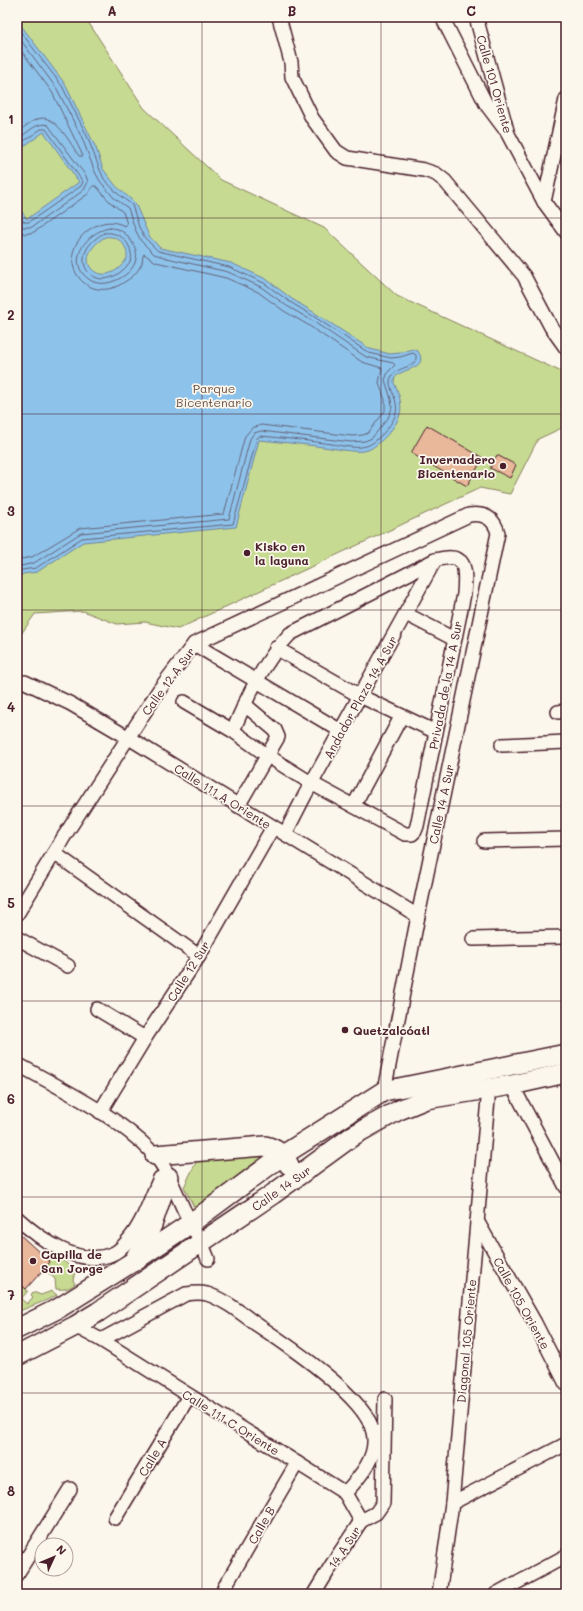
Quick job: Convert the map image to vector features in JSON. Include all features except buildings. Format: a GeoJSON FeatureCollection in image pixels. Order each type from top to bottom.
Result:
{"type":"FeatureCollection","features":[{"type":"Feature","properties":{"kind":"main road","name":"Calle 14 Sur"},"geometry":{"type":"LineString","coordinates":[[17,1329],[59,1308],[134,1261],[191,1223],[283,1155],[384,1091],[566,1054]]}},
{"type":"Feature","properties":{"kind":"main road","name":"Calle 14 Sur"},"geometry":{"type":"LineString","coordinates":[[17,1356],[76,1326],[205,1251],[297,1177],[354,1135],[399,1110],[426,1099],[512,1085],[566,1074]]}},
{"type":"Feature","properties":{"kind":"main road"},"geometry":{"type":"LineString","coordinates":[[134,1261],[152,1225],[162,1167],[265,1146],[272,1147],[283,1155],[297,1177]]}},
{"type":"Feature","properties":{"kind":"street"},"geometry":{"type":"LineString","coordinates":[[279,17],[291,62],[292,77],[312,118],[336,151],[347,158],[424,170],[436,174],[445,181],[524,276],[551,327],[566,348]]}},
{"type":"Feature","properties":{"kind":"street"},"geometry":{"type":"LineString","coordinates":[[442,17],[486,104],[508,134]]}},
{"type":"Feature","properties":{"kind":"street","name":"Calle 101 Oriente"},"geometry":{"type":"LineString","coordinates":[[476,17],[508,134],[544,202],[566,232]]}},
{"type":"Feature","properties":{"kind":"street"},"geometry":{"type":"LineString","coordinates":[[544,202],[566,99]]}},
{"type":"Feature","properties":{"kind":"street","name":"Calle 12 A Sur"},"geometry":{"type":"LineString","coordinates":[[17,914],[54,853],[159,690],[194,644],[469,515],[478,514],[491,520]]}},
{"type":"Feature","properties":{"kind":"street","name":"Calle 14 A Sur"},"geometry":{"type":"LineString","coordinates":[[384,1091],[418,916],[496,547],[498,533],[496,526],[491,520]]}},
{"type":"Feature","properties":{"kind":"street","name":"Privada de la 14 A Sur"},"geometry":{"type":"LineString","coordinates":[[354,805],[405,834],[412,834],[415,831],[464,594],[464,568],[461,562],[454,557],[448,556],[435,560]]}},
{"type":"Feature","properties":{"kind":"street"},"geometry":{"type":"LineString","coordinates":[[233,731],[244,704],[276,648],[295,631],[435,560]]}},
{"type":"Feature","properties":{"kind":"street","name":"Andador Plaza 14 A Sur"},"geometry":{"type":"LineString","coordinates":[[285,834],[311,783],[435,560]]}},
{"type":"Feature","properties":{"kind":"street"},"geometry":{"type":"LineString","coordinates":[[406,614],[454,639]]}},
{"type":"Feature","properties":{"kind":"street"},"geometry":{"type":"LineString","coordinates":[[194,644],[341,731]]}},
{"type":"Feature","properties":{"kind":"street"},"geometry":{"type":"LineString","coordinates":[[276,648],[360,696],[401,717],[436,732]]}},
{"type":"Feature","properties":{"kind":"street","name":"Calle 111 A Oriente"},"geometry":{"type":"LineString","coordinates":[[25,682],[88,713],[418,916]]}},
{"type":"Feature","properties":{"kind":"street"},"geometry":{"type":"LineString","coordinates":[[184,702],[233,731],[268,756],[311,783],[354,805],[401,717]]}},
{"type":"Feature","properties":{"kind":"street"},"geometry":{"type":"LineString","coordinates":[[238,806],[278,739],[278,735],[275,730],[244,704]]}},
{"type":"Feature","properties":{"kind":"street"},"geometry":{"type":"LineString","coordinates":[[502,745],[566,742]]}},
{"type":"Feature","properties":{"kind":"street","name":"Calle 12 Sur"},"geometry":{"type":"LineString","coordinates":[[100,1112],[145,1038],[199,956],[273,828]]}},
{"type":"Feature","properties":{"kind":"street"},"geometry":{"type":"LineString","coordinates":[[484,841],[566,839]]}},
{"type":"Feature","properties":{"kind":"street"},"geometry":{"type":"LineString","coordinates":[[54,853],[199,956]]}},
{"type":"Feature","properties":{"kind":"street"},"geometry":{"type":"LineString","coordinates":[[473,939],[566,937]]}},
{"type":"Feature","properties":{"kind":"street"},"geometry":{"type":"LineString","coordinates":[[17,938],[68,966]]}},
{"type":"Feature","properties":{"kind":"street"},"geometry":{"type":"LineString","coordinates":[[97,1009],[145,1038]]}},
{"type":"Feature","properties":{"kind":"street"},"geometry":{"type":"LineString","coordinates":[[17,1064],[100,1112],[130,1132],[162,1167],[205,1251]]}},
{"type":"Feature","properties":{"kind":"street"},"geometry":{"type":"LineString","coordinates":[[512,1085],[561,1169],[566,1187]]}},
{"type":"Feature","properties":{"kind":"street","name":"Diagonal 105 Oriente"},"geometry":{"type":"LineString","coordinates":[[439,1594],[452,1503],[489,1088]]}},
{"type":"Feature","properties":{"kind":"street"},"geometry":{"type":"LineString","coordinates":[[17,1218],[38,1236],[66,1252],[92,1257],[113,1254],[130,1237],[138,1225],[162,1167]]}},
{"type":"Feature","properties":{"kind":"street","name":"Calle 105 Oriente"},"geometry":{"type":"LineString","coordinates":[[477,1221],[535,1323],[566,1384]]}},
{"type":"Feature","properties":{"kind":"street"},"geometry":{"type":"LineString","coordinates":[[101,1340],[186,1294],[197,1292],[208,1294],[228,1305],[302,1355],[334,1382],[363,1411],[370,1422],[374,1433],[374,1445],[371,1457],[360,1476],[345,1493]]}},
{"type":"Feature","properties":{"kind":"street","name":"Calle 111 C Oriente"},"geometry":{"type":"LineString","coordinates":[[76,1326],[101,1340],[345,1493],[361,1521]]}},
{"type":"Feature","properties":{"kind":"street","name":"Calle A"},"geometry":{"type":"LineString","coordinates":[[115,1518],[189,1396]]}},
{"type":"Feature","properties":{"kind":"street"},"geometry":{"type":"LineString","coordinates":[[361,1521],[376,1513],[383,1503],[385,1399]]}},
{"type":"Feature","properties":{"kind":"street"},"geometry":{"type":"LineString","coordinates":[[452,1503],[566,1444]]}},
{"type":"Feature","properties":{"kind":"street","name":"Calle B"},"geometry":{"type":"LineString","coordinates":[[224,1588],[297,1463]]}},
{"type":"Feature","properties":{"kind":"street"},"geometry":{"type":"LineString","coordinates":[[17,1574],[70,1488]]}},
{"type":"Feature","properties":{"kind":"street","name":"14 A Sur"},"geometry":{"type":"LineString","coordinates":[[314,1594],[330,1566],[361,1521]]}},
{"type":"Feature","properties":{"kind":"street"},"geometry":{"type":"LineString","coordinates":[[496,1594],[566,1556]]}},
{"type":"Feature","properties":{"kind":"green space","name":"Parque Bicentenario"},"geometry":{"type":"Polygon","coordinates":[[[17,17],[85,17],[144,108],[221,180],[324,228],[397,296],[566,374],[566,426],[538,439],[510,494],[480,488],[178,629],[145,622],[117,624],[83,611],[35,614],[17,640],[17,17]]]}},
{"type":"Feature","properties":{"kind":"green space"},"geometry":{"type":"Polygon","coordinates":[[[273,1153],[195,1209],[184,1187],[197,1160],[273,1153]]]}},
{"type":"Feature","properties":{"kind":"green space"},"geometry":{"type":"Polygon","coordinates":[[[54,1258],[64,1261],[75,1272],[73,1280],[75,1284],[66,1289],[56,1289],[55,1279],[47,1272],[48,1264],[50,1262],[48,1260],[54,1258]]]}},
{"type":"Feature","properties":{"kind":"green space"},"geometry":{"type":"Polygon","coordinates":[[[17,1281],[27,1290],[21,1299],[27,1304],[33,1297],[31,1295],[33,1292],[41,1295],[52,1291],[57,1295],[17,1312],[17,1281]]]}},
{"type":"Feature","properties":{"kind":"water"},"geometry":{"type":"Polygon","coordinates":[[[17,20],[65,84],[96,148],[103,169],[116,186],[135,203],[149,236],[160,248],[231,263],[266,279],[292,299],[370,349],[390,354],[413,349],[418,351],[421,358],[420,363],[400,373],[394,381],[400,399],[401,408],[399,419],[396,424],[382,440],[372,448],[363,451],[259,440],[236,527],[83,542],[37,572],[23,574],[17,577],[17,205],[27,219],[79,182],[44,132],[17,151],[17,20]],[[105,237],[94,247],[89,256],[89,264],[93,270],[100,274],[109,273],[118,268],[127,258],[124,245],[118,239],[105,237]]]}},
{"type":"Feature","properties":{"kind":"place","name":"Invernadero Bicentenario"},"geometry":{"type":"Point","coordinates":[503,466]}},
{"type":"Feature","properties":{"kind":"place","name":"Kisko en la laguna"},"geometry":{"type":"Point","coordinates":[247,553]}},
{"type":"Feature","properties":{"kind":"place","name":"Quetzalcóatl"},"geometry":{"type":"Point","coordinates":[345,1030]}},
{"type":"Feature","properties":{"kind":"place","name":"Capilla de San Jorge"},"geometry":{"type":"Point","coordinates":[33,1261]}}]}
